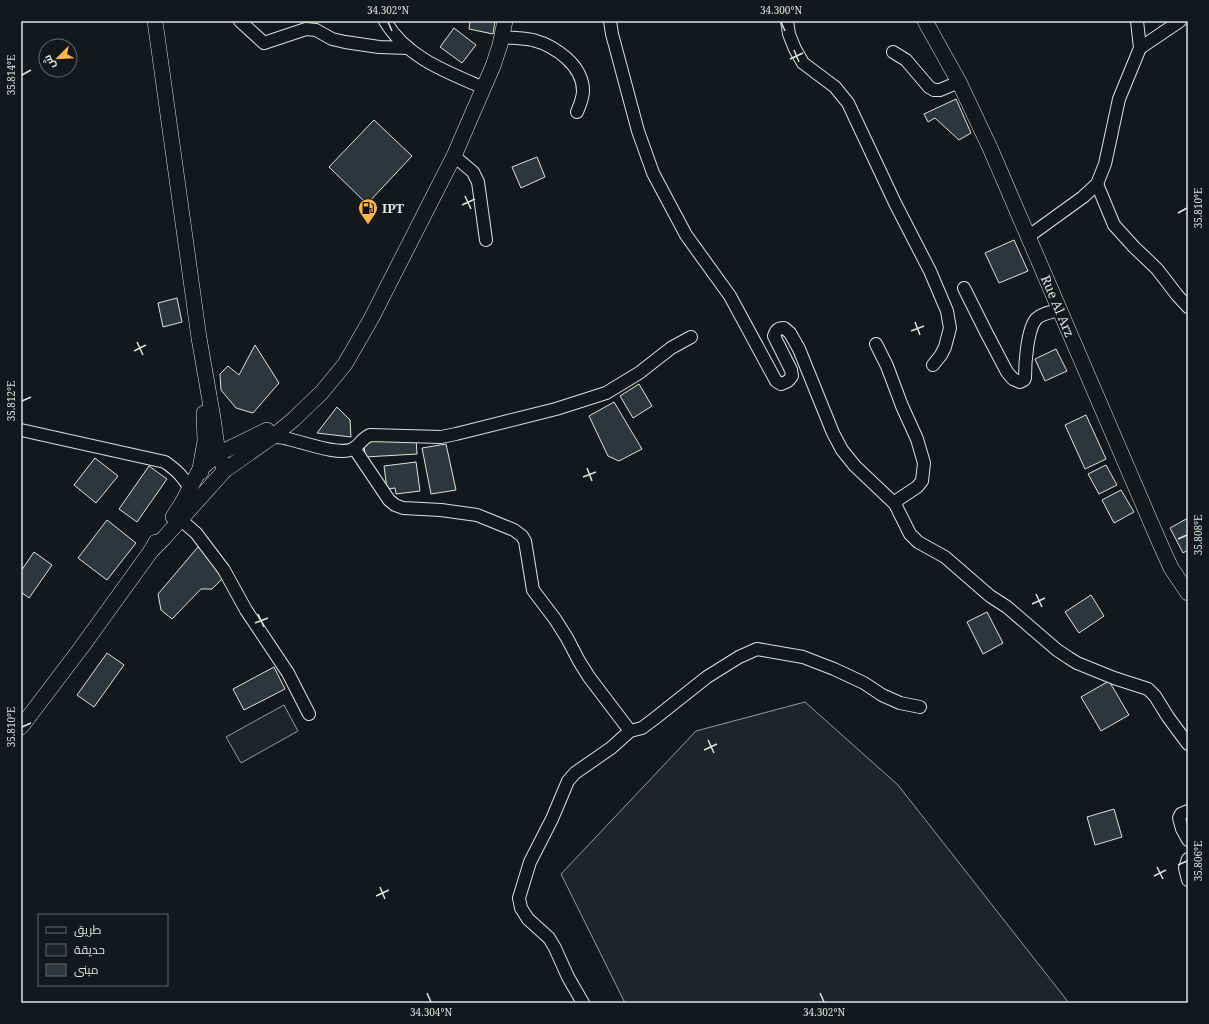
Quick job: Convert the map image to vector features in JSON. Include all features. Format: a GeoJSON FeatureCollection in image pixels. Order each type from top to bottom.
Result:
{"type":"FeatureCollection","features":[{"type":"Feature","properties":{"kind":"main road"},"geometry":{"type":"LineString","coordinates":[[155,21],[199,338],[218,454],[225,470]]}},
{"type":"Feature","properties":{"kind":"main road"},"geometry":{"type":"LineString","coordinates":[[21,727],[81,648],[151,551],[181,520],[225,470],[272,436],[300,413],[329,384],[345,364],[355,349],[454,156],[493,66],[502,37],[505,21]]}},
{"type":"Feature","properties":{"kind":"main road","name":"Rue Al Arz"},"geometry":{"type":"LineString","coordinates":[[925,21],[959,82],[991,150],[1158,539],[1171,568],[1188,593]]}},
{"type":"Feature","properties":{"kind":"main road"},"geometry":{"type":"LineString","coordinates":[[151,551],[159,535],[176,513],[200,469],[205,441],[204,414],[198,362],[199,338]]}},
{"type":"Feature","properties":{"kind":"main road"},"geometry":{"type":"LineString","coordinates":[[200,469],[218,454],[300,413]]}},
{"type":"Feature","properties":{"kind":"main road"},"geometry":{"type":"LineString","coordinates":[[200,469],[210,486]]}},
{"type":"Feature","properties":{"kind":"street"},"geometry":{"type":"LineString","coordinates":[[240,21],[264,43],[268,43],[306,29],[316,30],[332,39],[345,42],[378,47],[408,48]]}},
{"type":"Feature","properties":{"kind":"street"},"geometry":{"type":"LineString","coordinates":[[385,21],[396,37],[421,59],[484,88]]}},
{"type":"Feature","properties":{"kind":"street"},"geometry":{"type":"LineString","coordinates":[[610,21],[616,52],[653,173],[686,235],[730,296],[776,381],[781,384],[790,381],[792,376],[789,365],[774,336],[775,331],[779,328],[784,328],[790,333],[799,349],[832,433],[842,450],[855,466],[895,504],[910,534],[918,542],[945,557],[984,591],[1006,607],[1057,650],[1077,663],[1114,678],[1148,689],[1155,696],[1188,744]]}},
{"type":"Feature","properties":{"kind":"street"},"geometry":{"type":"LineString","coordinates":[[787,21],[789,34],[803,63],[835,87],[848,103],[895,203],[930,270],[947,311],[950,328],[945,347],[933,365]]}},
{"type":"Feature","properties":{"kind":"street"},"geometry":{"type":"LineString","coordinates":[[1029,236],[1083,197],[1097,184],[1106,164],[1119,100],[1140,48],[1137,21]]}},
{"type":"Feature","properties":{"kind":"street"},"geometry":{"type":"LineString","coordinates":[[1140,48],[1180,21],[1188,27]]}},
{"type":"Feature","properties":{"kind":"street"},"geometry":{"type":"LineString","coordinates":[[502,37],[532,40],[552,47],[563,54],[578,72],[582,84],[582,99],[577,112]]}},
{"type":"Feature","properties":{"kind":"street"},"geometry":{"type":"LineString","coordinates":[[893,52],[906,60],[929,87],[934,90],[940,90],[959,82]]}},
{"type":"Feature","properties":{"kind":"street"},"geometry":{"type":"LineString","coordinates":[[454,156],[473,172],[478,182],[486,240]]}},
{"type":"Feature","properties":{"kind":"street"},"geometry":{"type":"LineString","coordinates":[[1097,184],[1114,225],[1157,270],[1176,295],[1188,307]]}},
{"type":"Feature","properties":{"kind":"street"},"geometry":{"type":"LineString","coordinates":[[964,288],[1008,372],[1013,379],[1020,382],[1025,378],[1026,351],[1033,324],[1040,316],[1060,310]]}},
{"type":"Feature","properties":{"kind":"street"},"geometry":{"type":"LineString","coordinates":[[272,436],[342,451],[354,448],[362,439],[370,435],[433,437],[456,434],[550,411],[595,397],[639,373],[671,348],[691,337]]}},
{"type":"Feature","properties":{"kind":"street"},"geometry":{"type":"LineString","coordinates":[[876,344],[887,366],[902,406],[917,439],[924,463],[922,481],[917,487],[899,499],[895,504]]}},
{"type":"Feature","properties":{"kind":"street"},"geometry":{"type":"LineString","coordinates":[[21,430],[165,462],[185,479],[190,489]]}},
{"type":"Feature","properties":{"kind":"street"},"geometry":{"type":"LineString","coordinates":[[354,448],[389,500],[395,505],[403,508],[441,510],[477,515],[514,530],[522,536],[525,541],[533,590],[555,619],[567,638],[578,661],[589,677],[630,731]]}},
{"type":"Feature","properties":{"kind":"street"},"geometry":{"type":"LineString","coordinates":[[181,520],[196,533],[224,570],[246,610],[288,673],[309,714]]}},
{"type":"Feature","properties":{"kind":"street"},"geometry":{"type":"LineString","coordinates":[[583,1003],[568,977],[549,938],[528,919],[521,908],[519,898],[530,862],[552,819],[568,781],[574,772],[611,748],[630,731],[642,728],[707,677],[740,656],[757,649],[803,657],[864,683],[900,703],[920,707]]}},
{"type":"Feature","properties":{"kind":"street"},"geometry":{"type":"LineString","coordinates":[[1188,811],[1182,814],[1179,818],[1182,829],[1188,840]]}},
{"type":"Feature","properties":{"kind":"street"},"geometry":{"type":"LineString","coordinates":[[1188,859],[1185,868],[1188,880]]}},
{"type":"Feature","properties":{"kind":"green space"},"geometry":{"type":"Polygon","coordinates":[[[805,702],[898,785],[1069,1003],[625,1003],[561,874],[696,731],[805,702]]]}},
{"type":"Feature","properties":{"kind":"green space"},"geometry":{"type":"Polygon","coordinates":[[[284,705],[298,731],[241,763],[226,737],[284,705]]]}},
{"type":"Feature","properties":{"kind":"building"},"geometry":{"type":"Polygon","coordinates":[[[470,21],[495,21],[493,34],[469,29],[470,21]]]}},
{"type":"Feature","properties":{"kind":"building"},"geometry":{"type":"Polygon","coordinates":[[[454,28],[476,45],[462,63],[440,47],[454,28]]]}},
{"type":"Feature","properties":{"kind":"building"},"geometry":{"type":"Polygon","coordinates":[[[956,99],[971,133],[959,140],[935,118],[928,122],[924,114],[956,99]]]}},
{"type":"Feature","properties":{"kind":"building"},"geometry":{"type":"Polygon","coordinates":[[[374,120],[412,156],[367,204],[329,167],[374,120]]]}},
{"type":"Feature","properties":{"kind":"building"},"geometry":{"type":"Polygon","coordinates":[[[537,157],[545,177],[521,188],[512,167],[537,157]]]}},
{"type":"Feature","properties":{"kind":"building"},"geometry":{"type":"Polygon","coordinates":[[[1014,240],[1028,271],[999,283],[985,253],[1014,240]]]}},
{"type":"Feature","properties":{"kind":"building"},"geometry":{"type":"Polygon","coordinates":[[[177,298],[182,322],[163,327],[158,303],[177,298]]]}},
{"type":"Feature","properties":{"kind":"building"},"geometry":{"type":"Polygon","coordinates":[[[255,345],[279,383],[253,413],[236,408],[221,390],[220,374],[228,366],[239,375],[255,345]]]}},
{"type":"Feature","properties":{"kind":"building"},"geometry":{"type":"Polygon","coordinates":[[[1056,349],[1067,371],[1045,381],[1035,359],[1056,349]]]}},
{"type":"Feature","properties":{"kind":"building"},"geometry":{"type":"Polygon","coordinates":[[[639,384],[652,406],[633,418],[620,396],[639,384]]]}},
{"type":"Feature","properties":{"kind":"building"},"geometry":{"type":"Polygon","coordinates":[[[614,402],[642,449],[619,461],[608,456],[589,416],[614,402]]]}},
{"type":"Feature","properties":{"kind":"building"},"geometry":{"type":"Polygon","coordinates":[[[337,407],[350,420],[351,437],[317,433],[337,407]]]}},
{"type":"Feature","properties":{"kind":"building"},"geometry":{"type":"Polygon","coordinates":[[[1086,415],[1106,459],[1085,469],[1065,425],[1086,415]]]}},
{"type":"Feature","properties":{"kind":"building"},"geometry":{"type":"Polygon","coordinates":[[[416,438],[417,454],[365,457],[364,441],[416,438]]]}},
{"type":"Feature","properties":{"kind":"building"},"geometry":{"type":"Polygon","coordinates":[[[446,444],[456,490],[431,494],[422,448],[446,444]]]}},
{"type":"Feature","properties":{"kind":"building"},"geometry":{"type":"Polygon","coordinates":[[[95,458],[118,476],[96,503],[74,485],[95,458]]]}},
{"type":"Feature","properties":{"kind":"building"},"geometry":{"type":"Polygon","coordinates":[[[416,462],[420,491],[396,494],[395,488],[387,489],[384,466],[416,462]]]}},
{"type":"Feature","properties":{"kind":"building"},"geometry":{"type":"Polygon","coordinates":[[[1106,465],[1117,485],[1099,494],[1088,474],[1106,465]]]}},
{"type":"Feature","properties":{"kind":"building"},"geometry":{"type":"Polygon","coordinates":[[[149,466],[167,479],[137,522],[119,509],[149,466]]]}},
{"type":"Feature","properties":{"kind":"building"},"geometry":{"type":"Polygon","coordinates":[[[1121,490],[1134,512],[1114,523],[1102,500],[1121,490]]]}},
{"type":"Feature","properties":{"kind":"building"},"geometry":{"type":"Polygon","coordinates":[[[1188,518],[1188,550],[1183,553],[1170,528],[1188,518]]]}},
{"type":"Feature","properties":{"kind":"building"},"geometry":{"type":"Polygon","coordinates":[[[107,520],[136,543],[107,580],[78,558],[107,520]]]}},
{"type":"Feature","properties":{"kind":"building"},"geometry":{"type":"Polygon","coordinates":[[[198,547],[217,564],[222,579],[212,589],[201,589],[172,619],[161,610],[158,594],[198,547]]]}},
{"type":"Feature","properties":{"kind":"building"},"geometry":{"type":"Polygon","coordinates":[[[34,552],[52,565],[29,598],[21,592],[21,571],[34,552]]]}},
{"type":"Feature","properties":{"kind":"building"},"geometry":{"type":"Polygon","coordinates":[[[1091,595],[1104,616],[1079,633],[1065,612],[1091,595]]]}},
{"type":"Feature","properties":{"kind":"building"},"geometry":{"type":"Polygon","coordinates":[[[987,612],[1003,643],[983,654],[967,622],[987,612]]]}},
{"type":"Feature","properties":{"kind":"building"},"geometry":{"type":"Polygon","coordinates":[[[107,653],[124,665],[94,707],[77,695],[107,653]]]}},
{"type":"Feature","properties":{"kind":"building"},"geometry":{"type":"Polygon","coordinates":[[[274,667],[285,689],[244,710],[233,689],[274,667]]]}},
{"type":"Feature","properties":{"kind":"building"},"geometry":{"type":"Polygon","coordinates":[[[1109,681],[1129,715],[1101,731],[1081,697],[1109,681]]]}},
{"type":"Feature","properties":{"kind":"building"},"geometry":{"type":"Polygon","coordinates":[[[1114,809],[1122,837],[1095,845],[1087,817],[1114,809]]]}},
{"type":"Feature","properties":{"kind":"place","name":"IPT"},"geometry":{"type":"Point","coordinates":[368,225]}}]}
